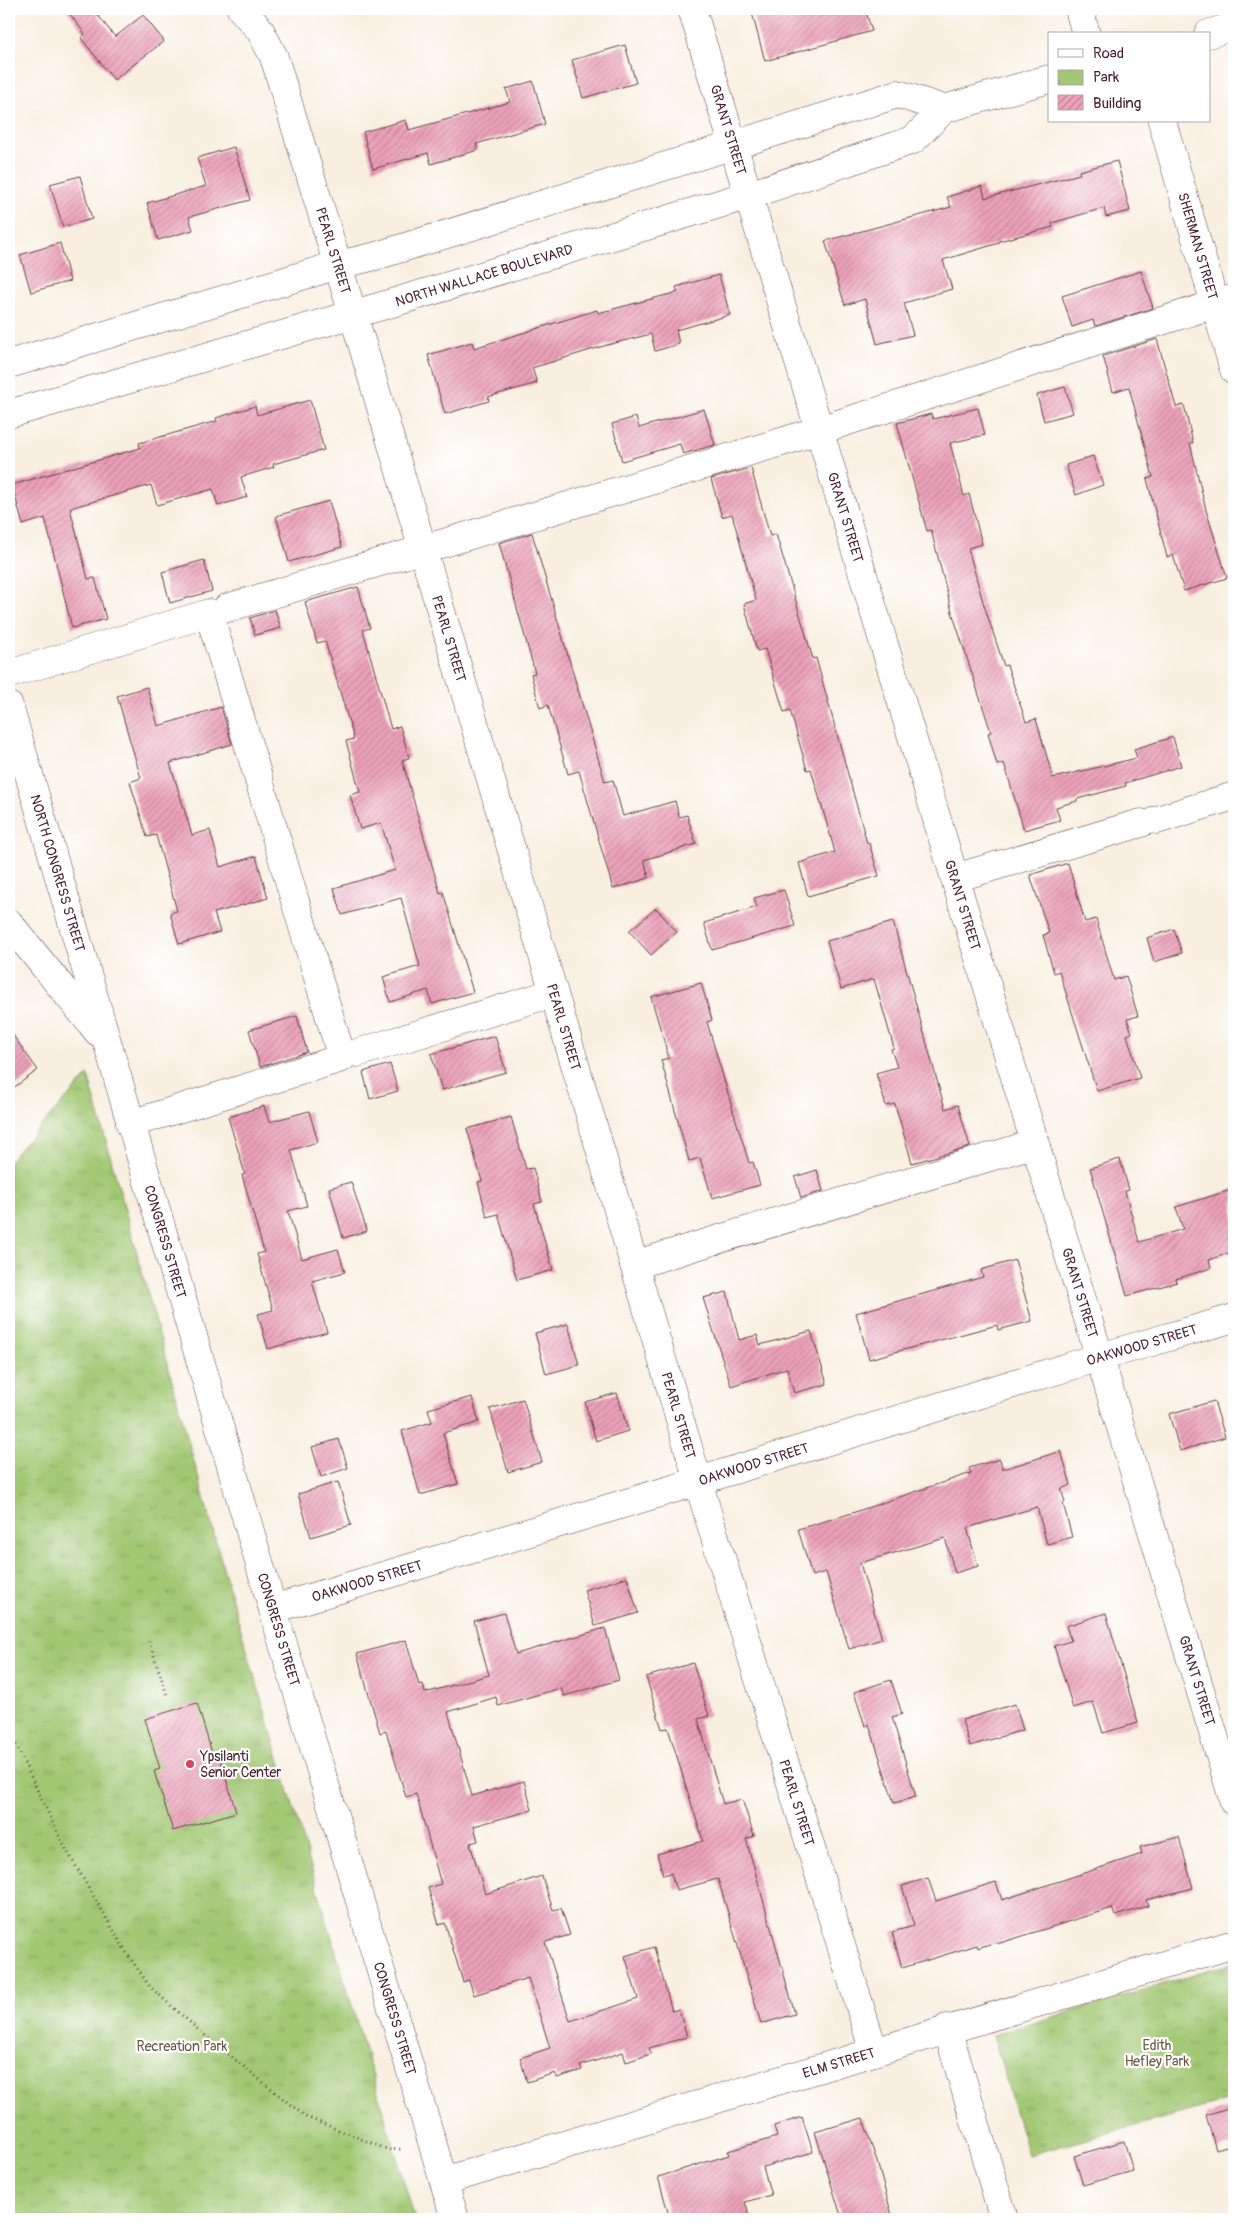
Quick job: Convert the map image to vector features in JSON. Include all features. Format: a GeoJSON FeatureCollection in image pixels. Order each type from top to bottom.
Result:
{"type":"FeatureCollection","features":[{"type":"Feature","properties":{"kind":"street","name":"PEARL STREET"},"geometry":{"type":"LineString","coordinates":[[241,9],[260,30],[274,57],[338,265],[698,1480],[874,2052]]}},
{"type":"Feature","properties":{"kind":"street","name":"GRANT STREET"},"geometry":{"type":"LineString","coordinates":[[692,9],[1234,1802]]}},
{"type":"Feature","properties":{"kind":"street"},"geometry":{"type":"LineString","coordinates":[[1078,9],[1085,32]]}},
{"type":"Feature","properties":{"kind":"street"},"geometry":{"type":"LineString","coordinates":[[1210,33],[1234,26]]}},
{"type":"Feature","properties":{"kind":"street"},"geometry":{"type":"LineString","coordinates":[[9,364],[338,265],[376,256],[898,94],[944,108],[1048,80]]}},
{"type":"Feature","properties":{"kind":"street","name":"NORTH WALLACE BOULEVARD"},"geometry":{"type":"LineString","coordinates":[[9,414],[352,312],[392,303],[749,195],[913,140],[944,108]]}},
{"type":"Feature","properties":{"kind":"street","name":"SHERMAN STREET"},"geometry":{"type":"LineString","coordinates":[[1162,122],[1224,301],[1234,370]]}},
{"type":"Feature","properties":{"kind":"street"},"geometry":{"type":"LineString","coordinates":[[227,608],[820,430],[1224,301]]}},
{"type":"Feature","properties":{"kind":"street"},"geometry":{"type":"LineString","coordinates":[[9,674],[209,613],[342,1058],[130,1124]]}},
{"type":"Feature","properties":{"kind":"street","name":"NORTH CONGRESS STREET"},"geometry":{"type":"LineString","coordinates":[[9,706],[105,1041]]}},
{"type":"Feature","properties":{"kind":"street"},"geometry":{"type":"LineString","coordinates":[[955,878],[1234,796]]}},
{"type":"Feature","properties":{"kind":"street"},"geometry":{"type":"LineString","coordinates":[[9,923],[105,1041]]}},
{"type":"Feature","properties":{"kind":"street"},"geometry":{"type":"LineString","coordinates":[[358,1053],[553,993]]}},
{"type":"Feature","properties":{"kind":"street","name":"CONGRESS STREET"},"geometry":{"type":"LineString","coordinates":[[105,1041],[455,2219]]}},
{"type":"Feature","properties":{"kind":"street"},"geometry":{"type":"LineString","coordinates":[[634,1265],[1036,1143]]}},
{"type":"Feature","properties":{"kind":"street","name":"OAKWOOD STREET"},"geometry":{"type":"LineString","coordinates":[[273,1609],[1100,1357],[1234,1318]]}},
{"type":"Feature","properties":{"kind":"street","name":"ELM STREET"},"geometry":{"type":"LineString","coordinates":[[444,2181],[948,2028],[1234,1944]]}},
{"type":"Feature","properties":{"kind":"street"},"geometry":{"type":"LineString","coordinates":[[948,2028],[1004,2219]]}},
{"type":"Feature","properties":{"kind":"path"},"geometry":{"type":"LineString","coordinates":[[149,1641],[167,1695]]}},
{"type":"Feature","properties":{"kind":"path"},"geometry":{"type":"LineString","coordinates":[[9,1726],[14,1741],[63,1844],[126,1952],[150,1988],[202,2033],[306,2117],[389,2150],[402,2149]]}},
{"type":"Feature","properties":{"kind":"green space","name":"Recreation Park"},"geometry":{"type":"Polygon","coordinates":[[[88,1075],[231,1596],[415,2219],[9,2219],[9,1161],[88,1075]]]}},
{"type":"Feature","properties":{"kind":"green space","name":"Edith Hefley Park"},"geometry":{"type":"Polygon","coordinates":[[[1234,1963],[1234,2099],[1028,2155],[993,2035],[1234,1963]]]}},
{"type":"Feature","properties":{"kind":"building"},"geometry":{"type":"Polygon","coordinates":[[[66,9],[93,9],[115,37],[143,15],[164,41],[114,80],[81,38],[85,34],[66,9]]]}},
{"type":"Feature","properties":{"kind":"building"},"geometry":{"type":"Polygon","coordinates":[[[770,9],[865,9],[872,31],[765,61],[752,13],[770,9]]]}},
{"type":"Feature","properties":{"kind":"building"},"geometry":{"type":"Polygon","coordinates":[[[625,45],[636,83],[583,98],[572,60],[625,45]]]}},
{"type":"Feature","properties":{"kind":"building"},"geometry":{"type":"Polygon","coordinates":[[[533,81],[545,124],[476,144],[478,150],[431,164],[428,153],[373,169],[363,132],[406,120],[409,130],[510,102],[506,89],[533,81]]]}},
{"type":"Feature","properties":{"kind":"building"},"geometry":{"type":"Polygon","coordinates":[[[234,147],[250,200],[189,217],[193,230],[158,240],[147,203],[206,186],[197,158],[234,147]]]}},
{"type":"Feature","properties":{"kind":"building"},"geometry":{"type":"Polygon","coordinates":[[[1117,161],[1130,211],[1106,217],[1104,208],[1052,223],[1053,227],[999,241],[999,243],[943,260],[952,289],[904,303],[913,335],[877,344],[865,299],[845,305],[825,241],[951,207],[947,197],[982,186],[985,198],[1080,174],[1079,171],[1117,161]]]}},
{"type":"Feature","properties":{"kind":"building"},"geometry":{"type":"Polygon","coordinates":[[[80,176],[92,219],[63,227],[50,184],[80,176]]]}},
{"type":"Feature","properties":{"kind":"building"},"geometry":{"type":"Polygon","coordinates":[[[60,243],[70,281],[31,292],[20,255],[60,243]]]}},
{"type":"Feature","properties":{"kind":"building"},"geometry":{"type":"Polygon","coordinates":[[[1141,271],[1153,308],[1095,326],[1093,320],[1072,327],[1062,296],[1141,271]]]}},
{"type":"Feature","properties":{"kind":"building"},"geometry":{"type":"Polygon","coordinates":[[[719,275],[730,315],[676,330],[679,344],[655,351],[651,334],[607,345],[532,368],[537,383],[488,397],[489,401],[445,414],[428,355],[472,342],[474,348],[597,310],[598,313],[678,292],[676,287],[719,275]]]}},
{"type":"Feature","properties":{"kind":"building"},"geometry":{"type":"Polygon","coordinates":[[[1157,339],[1176,407],[1184,405],[1193,443],[1190,443],[1206,510],[1227,578],[1184,591],[1173,555],[1167,557],[1147,479],[1153,477],[1129,387],[1113,392],[1103,356],[1157,339]]]}},
{"type":"Feature","properties":{"kind":"building"},"geometry":{"type":"Polygon","coordinates":[[[1065,387],[1073,413],[1044,421],[1037,395],[1065,387]]]}},
{"type":"Feature","properties":{"kind":"building"},"geometry":{"type":"Polygon","coordinates":[[[310,400],[324,450],[273,464],[274,467],[241,477],[247,497],[218,506],[213,489],[157,505],[151,485],[70,508],[88,579],[95,578],[106,619],[72,628],[45,518],[23,525],[12,485],[140,448],[139,443],[217,421],[216,418],[255,406],[257,415],[310,400]]]}},
{"type":"Feature","properties":{"kind":"building"},"geometry":{"type":"Polygon","coordinates":[[[978,408],[985,435],[950,443],[964,496],[969,494],[982,544],[968,548],[1004,666],[1007,665],[1026,722],[1036,719],[1053,778],[1137,758],[1134,749],[1173,737],[1181,766],[1125,783],[1126,786],[1077,799],[1077,801],[1056,807],[1060,820],[1024,830],[1004,763],[997,765],[988,733],[991,732],[952,612],[931,530],[927,531],[897,423],[931,414],[933,419],[978,408]]]}},
{"type":"Feature","properties":{"kind":"building"},"geometry":{"type":"Polygon","coordinates":[[[704,409],[715,445],[683,454],[680,444],[622,461],[612,424],[636,417],[639,428],[704,409]]]}},
{"type":"Feature","properties":{"kind":"building"},"geometry":{"type":"Polygon","coordinates":[[[1093,456],[1103,485],[1076,495],[1066,465],[1093,456]]]}},
{"type":"Feature","properties":{"kind":"building"},"geometry":{"type":"Polygon","coordinates":[[[751,468],[770,536],[776,534],[813,659],[816,658],[867,843],[869,843],[879,876],[808,896],[799,863],[835,852],[811,769],[807,770],[790,710],[784,712],[765,649],[757,651],[744,604],[756,600],[732,514],[722,517],[711,479],[751,468]]]}},
{"type":"Feature","properties":{"kind":"building"},"geometry":{"type":"Polygon","coordinates":[[[329,501],[342,547],[289,562],[276,516],[329,501]]]}},
{"type":"Feature","properties":{"kind":"building"},"geometry":{"type":"Polygon","coordinates":[[[532,533],[605,782],[613,780],[623,816],[675,801],[679,817],[687,815],[696,844],[644,860],[649,878],[613,889],[579,771],[568,774],[548,705],[540,708],[531,674],[535,673],[499,543],[532,533]]]}},
{"type":"Feature","properties":{"kind":"building"},"geometry":{"type":"Polygon","coordinates":[[[204,560],[212,591],[170,603],[162,572],[204,560]]]}},
{"type":"Feature","properties":{"kind":"building"},"geometry":{"type":"Polygon","coordinates":[[[358,587],[370,628],[363,630],[391,729],[400,726],[409,758],[402,760],[440,893],[443,892],[473,992],[432,1004],[428,990],[390,1002],[383,977],[420,966],[401,898],[342,915],[334,888],[395,870],[381,823],[360,829],[350,795],[360,792],[346,741],[354,739],[325,641],[317,643],[305,602],[358,587]]]}},
{"type":"Feature","properties":{"kind":"building"},"geometry":{"type":"Polygon","coordinates":[[[275,610],[281,628],[255,635],[250,618],[275,610]]]}},
{"type":"Feature","properties":{"kind":"building"},"geometry":{"type":"Polygon","coordinates":[[[147,687],[158,726],[221,707],[232,744],[170,763],[192,835],[210,830],[220,867],[256,856],[268,898],[214,913],[220,932],[179,944],[170,913],[177,911],[156,835],[147,837],[130,782],[141,778],[117,696],[147,687]]]}},
{"type":"Feature","properties":{"kind":"building"},"geometry":{"type":"Polygon","coordinates":[[[1068,863],[1085,922],[1096,919],[1114,980],[1126,976],[1138,1016],[1127,1019],[1132,1033],[1127,1035],[1140,1078],[1097,1091],[1059,971],[1054,973],[1043,935],[1049,933],[1030,875],[1068,863]]]}},
{"type":"Feature","properties":{"kind":"building"},"geometry":{"type":"Polygon","coordinates":[[[784,890],[795,926],[712,950],[704,923],[757,907],[754,898],[784,890]]]}},
{"type":"Feature","properties":{"kind":"building"},"geometry":{"type":"Polygon","coordinates":[[[656,908],[677,932],[651,955],[629,931],[656,908]]]}},
{"type":"Feature","properties":{"kind":"building"},"geometry":{"type":"Polygon","coordinates":[[[893,922],[945,1109],[958,1105],[970,1147],[912,1163],[895,1104],[886,1106],[876,1073],[897,1067],[891,1049],[894,1048],[874,979],[841,989],[827,941],[893,922]]]}},
{"type":"Feature","properties":{"kind":"building"},"geometry":{"type":"Polygon","coordinates":[[[1174,929],[1182,953],[1154,962],[1147,938],[1174,929]]]}},
{"type":"Feature","properties":{"kind":"building"},"geometry":{"type":"Polygon","coordinates":[[[701,983],[712,1020],[707,1022],[749,1163],[753,1162],[760,1185],[712,1198],[700,1158],[689,1161],[661,1060],[669,1058],[651,997],[701,983]]]}},
{"type":"Feature","properties":{"kind":"building"},"geometry":{"type":"Polygon","coordinates":[[[297,1016],[307,1052],[260,1067],[249,1030],[297,1016]]]}},
{"type":"Feature","properties":{"kind":"building"},"geometry":{"type":"Polygon","coordinates":[[[9,1030],[38,1070],[9,1091],[9,1030]]]}},
{"type":"Feature","properties":{"kind":"building"},"geometry":{"type":"Polygon","coordinates":[[[495,1036],[506,1072],[442,1090],[431,1054],[495,1036]]]}},
{"type":"Feature","properties":{"kind":"building"},"geometry":{"type":"Polygon","coordinates":[[[390,1064],[398,1091],[370,1099],[363,1072],[390,1064]]]}},
{"type":"Feature","properties":{"kind":"building"},"geometry":{"type":"Polygon","coordinates":[[[264,1106],[269,1122],[309,1111],[318,1142],[291,1150],[307,1206],[288,1211],[302,1259],[338,1249],[345,1272],[312,1281],[327,1332],[268,1349],[258,1314],[273,1310],[257,1254],[264,1252],[242,1175],[245,1174],[228,1117],[264,1106]]]}},
{"type":"Feature","properties":{"kind":"building"},"geometry":{"type":"Polygon","coordinates":[[[511,1117],[526,1169],[533,1168],[542,1202],[534,1204],[553,1270],[517,1280],[498,1214],[487,1217],[478,1182],[482,1181],[467,1129],[511,1117]]]}},
{"type":"Feature","properties":{"kind":"building"},"geometry":{"type":"Polygon","coordinates":[[[1120,1159],[1129,1190],[1125,1191],[1139,1242],[1183,1229],[1176,1207],[1234,1189],[1234,1251],[1209,1260],[1211,1268],[1176,1279],[1177,1282],[1127,1296],[1090,1168],[1120,1159]]]}},
{"type":"Feature","properties":{"kind":"building"},"geometry":{"type":"Polygon","coordinates":[[[817,1170],[823,1191],[801,1198],[795,1177],[817,1170]]]}},
{"type":"Feature","properties":{"kind":"building"},"geometry":{"type":"Polygon","coordinates":[[[351,1182],[367,1231],[343,1238],[329,1188],[351,1182]]]}},
{"type":"Feature","properties":{"kind":"building"},"geometry":{"type":"Polygon","coordinates":[[[1015,1260],[1032,1321],[998,1330],[997,1325],[869,1359],[856,1313],[983,1277],[981,1270],[1015,1260]]]}},
{"type":"Feature","properties":{"kind":"building"},"geometry":{"type":"Polygon","coordinates":[[[727,1292],[739,1340],[757,1335],[760,1345],[811,1331],[827,1384],[794,1393],[787,1368],[731,1386],[703,1298],[727,1292]]]}},
{"type":"Feature","properties":{"kind":"building"},"geometry":{"type":"Polygon","coordinates":[[[568,1324],[579,1365],[546,1374],[535,1333],[568,1324]]]}},
{"type":"Feature","properties":{"kind":"building"},"geometry":{"type":"Polygon","coordinates":[[[617,1393],[628,1431],[596,1441],[585,1402],[617,1393]]]}},
{"type":"Feature","properties":{"kind":"building"},"geometry":{"type":"Polygon","coordinates":[[[472,1397],[479,1422],[443,1433],[458,1484],[420,1495],[402,1431],[432,1422],[428,1409],[472,1397]]]}},
{"type":"Feature","properties":{"kind":"building"},"geometry":{"type":"Polygon","coordinates":[[[523,1399],[542,1462],[508,1472],[490,1409],[523,1399]]]}},
{"type":"Feature","properties":{"kind":"building"},"geometry":{"type":"Polygon","coordinates":[[[1214,1401],[1225,1437],[1180,1451],[1169,1414],[1214,1401]]]}},
{"type":"Feature","properties":{"kind":"building"},"geometry":{"type":"Polygon","coordinates":[[[339,1439],[348,1468],[321,1477],[312,1447],[339,1439]]]}},
{"type":"Feature","properties":{"kind":"building"},"geometry":{"type":"Polygon","coordinates":[[[1061,1451],[1071,1485],[1061,1489],[1072,1537],[1047,1544],[1037,1507],[967,1528],[978,1566],[955,1573],[945,1538],[860,1563],[882,1639],[849,1649],[826,1572],[812,1576],[798,1529],[971,1473],[969,1468],[1000,1459],[1002,1468],[1007,1468],[1061,1451]]]}},
{"type":"Feature","properties":{"kind":"building"},"geometry":{"type":"Polygon","coordinates":[[[338,1482],[351,1525],[311,1537],[298,1494],[338,1482]]]}},
{"type":"Feature","properties":{"kind":"building"},"geometry":{"type":"Polygon","coordinates":[[[627,1577],[638,1613],[595,1626],[584,1590],[627,1577]]]}},
{"type":"Feature","properties":{"kind":"building"},"geometry":{"type":"Polygon","coordinates":[[[504,1613],[516,1654],[605,1628],[619,1680],[564,1696],[561,1688],[498,1706],[496,1697],[448,1712],[472,1796],[524,1781],[532,1810],[474,1826],[478,1841],[470,1843],[485,1894],[542,1876],[553,1910],[561,1908],[570,1935],[545,1942],[570,2021],[638,1999],[625,1956],[654,1947],[672,2011],[679,2009],[687,2037],[649,2048],[651,2054],[626,2062],[623,2052],[580,2066],[582,2070],[557,2078],[555,2073],[527,2082],[520,2058],[550,2048],[528,1978],[474,1995],[469,1980],[463,1982],[445,1923],[439,1925],[428,1888],[441,1884],[416,1794],[406,1797],[386,1731],[380,1733],[357,1654],[406,1640],[419,1685],[423,1684],[425,1693],[489,1675],[474,1621],[504,1613]]]}},
{"type":"Feature","properties":{"kind":"building"},"geometry":{"type":"Polygon","coordinates":[[[1106,1613],[1138,1723],[1103,1733],[1093,1702],[1073,1708],[1054,1646],[1071,1641],[1066,1626],[1106,1613]]]}},
{"type":"Feature","properties":{"kind":"building"},"geometry":{"type":"Polygon","coordinates":[[[693,1663],[709,1716],[698,1719],[723,1804],[742,1799],[754,1836],[746,1839],[795,2014],[761,2024],[718,1879],[676,1890],[671,1873],[663,1875],[657,1854],[703,1841],[668,1728],[662,1729],[646,1677],[693,1663]]]}},
{"type":"Feature","properties":{"kind":"building"},"geometry":{"type":"Polygon","coordinates":[[[891,1680],[902,1714],[892,1717],[916,1797],[894,1803],[869,1724],[865,1726],[854,1692],[891,1680]]]}},
{"type":"Feature","properties":{"kind":"building","name":"Ypsilanti Senior Center"},"geometry":{"type":"Polygon","coordinates":[[[197,1703],[214,1760],[220,1758],[236,1812],[173,1831],[154,1771],[160,1769],[145,1719],[197,1703]]]}},
{"type":"Feature","properties":{"kind":"building"},"geometry":{"type":"Polygon","coordinates":[[[1015,1704],[1023,1730],[970,1746],[962,1720],[1015,1704]]]}},
{"type":"Feature","properties":{"kind":"building"},"geometry":{"type":"Polygon","coordinates":[[[1179,1837],[1193,1888],[1146,1900],[1148,1906],[1115,1916],[1112,1908],[997,1944],[996,1942],[978,1948],[977,1945],[902,1968],[892,1932],[914,1926],[902,1886],[928,1878],[936,1901],[996,1882],[1002,1900],[1142,1854],[1140,1847],[1179,1837]]]}},
{"type":"Feature","properties":{"kind":"building"},"geometry":{"type":"Polygon","coordinates":[[[1234,2106],[1234,2145],[1216,2150],[1206,2115],[1234,2106]]]}},
{"type":"Feature","properties":{"kind":"building"},"geometry":{"type":"Polygon","coordinates":[[[802,2117],[813,2152],[763,2167],[771,2195],[745,2202],[751,2219],[670,2219],[658,2177],[729,2155],[728,2151],[777,2137],[774,2126],[802,2117]]]}},
{"type":"Feature","properties":{"kind":"building"},"geometry":{"type":"Polygon","coordinates":[[[863,2118],[893,2219],[842,2219],[815,2132],[863,2118]]]}},
{"type":"Feature","properties":{"kind":"building"},"geometry":{"type":"Polygon","coordinates":[[[1124,2141],[1133,2171],[1083,2185],[1074,2156],[1124,2141]]]}},
{"type":"Feature","properties":{"kind":"place","name":"Ypsilanti Senior Center"},"geometry":{"type":"Point","coordinates":[190,1764]}}]}
